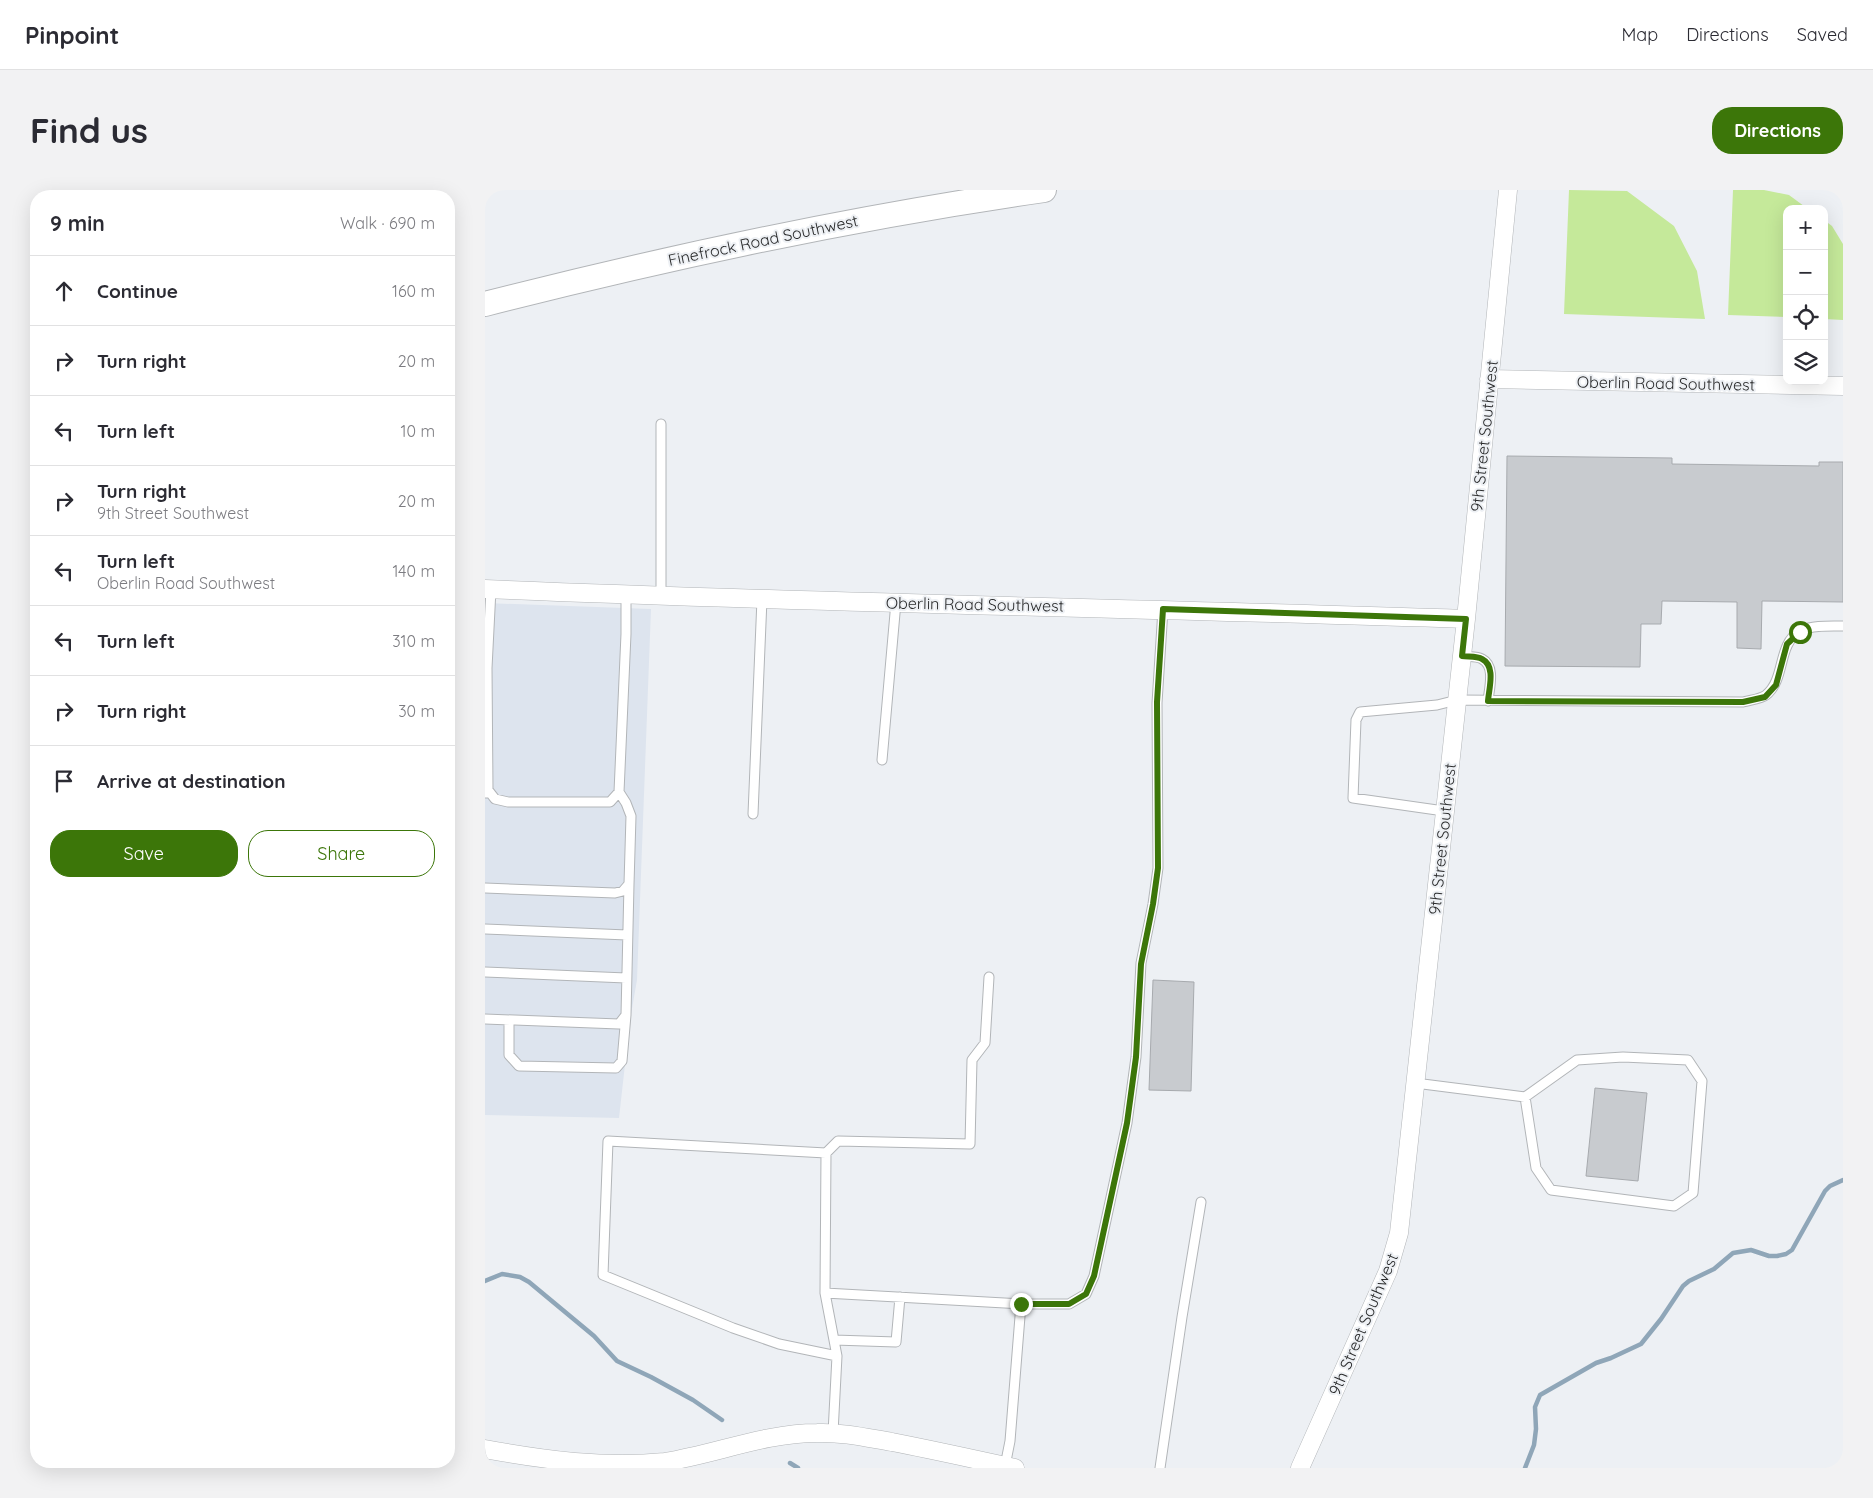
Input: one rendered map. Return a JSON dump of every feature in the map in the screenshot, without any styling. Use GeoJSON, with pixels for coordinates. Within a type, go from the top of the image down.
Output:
{"type":"FeatureCollection","features":[{"type":"Feature","properties":{"kind":"main road","name":"Finefrock Road Southwest"},"geometry":{"type":"LineString","coordinates":[[485,304],[677,257],[788,234],[907,212],[1044,190]]}},
{"type":"Feature","properties":{"kind":"street","name":"9th Street Southwest"},"geometry":{"type":"LineString","coordinates":[[1300,1468],[1372,1308],[1395,1252],[1399,1233],[1466,619],[1508,190]]}},
{"type":"Feature","properties":{"kind":"street","name":"Oberlin Road Southwest"},"geometry":{"type":"LineString","coordinates":[[1489,379],[1843,386]]}},
{"type":"Feature","properties":{"kind":"street","name":"Oberlin Road Southwest"},"geometry":{"type":"LineString","coordinates":[[488,589],[626,595],[1466,619]]}},
{"type":"Feature","properties":{"kind":"street"},"geometry":{"type":"LineString","coordinates":[[485,1449],[589,1466],[619,1467],[665,1462],[774,1436],[833,1433],[911,1446],[1010,1467]]}},
{"type":"Feature","properties":{"kind":"lane"},"geometry":{"type":"LineString","coordinates":[[661,424],[661,596]]}},
{"type":"Feature","properties":{"kind":"lane"},"geometry":{"type":"LineString","coordinates":[[488,589],[487,792],[495,799],[508,802],[610,802],[619,792]]}},
{"type":"Feature","properties":{"kind":"lane"},"geometry":{"type":"LineString","coordinates":[[509,1020],[509,1055],[519,1066],[616,1068],[622,1061],[627,978],[631,816],[619,792],[626,595]]}},
{"type":"Feature","properties":{"kind":"lane"},"geometry":{"type":"LineString","coordinates":[[753,814],[762,599]]}},
{"type":"Feature","properties":{"kind":"lane"},"geometry":{"type":"LineString","coordinates":[[882,760],[896,602]]}},
{"type":"Feature","properties":{"kind":"lane"},"geometry":{"type":"LineString","coordinates":[[825,1293],[1021,1304],[1069,1304],[1086,1294],[1094,1276],[1127,1123],[1136,1057],[1141,964],[1158,868],[1157,702],[1163,609]]}},
{"type":"Feature","properties":{"kind":"lane"},"geometry":{"type":"LineString","coordinates":[[1444,810],[1353,798],[1356,720],[1359,712],[1437,705],[1457,700],[1743,702],[1765,697],[1776,685],[1787,644],[1800,632],[1817,627],[1843,626]]}},
{"type":"Feature","properties":{"kind":"lane"},"geometry":{"type":"LineString","coordinates":[[1462,656],[1481,658],[1489,664],[1491,671],[1488,701]]}},
{"type":"Feature","properties":{"kind":"lane"},"geometry":{"type":"LineString","coordinates":[[485,888],[615,893],[623,891],[629,884]]}},
{"type":"Feature","properties":{"kind":"lane"},"geometry":{"type":"LineString","coordinates":[[485,930],[627,935]]}},
{"type":"Feature","properties":{"kind":"lane"},"geometry":{"type":"LineString","coordinates":[[485,972],[627,978]]}},
{"type":"Feature","properties":{"kind":"lane"},"geometry":{"type":"LineString","coordinates":[[833,1433],[837,1356],[825,1293],[826,1153],[838,1141],[970,1144],[972,1060],[985,1043],[989,977]]}},
{"type":"Feature","properties":{"kind":"lane"},"geometry":{"type":"LineString","coordinates":[[485,1019],[619,1024],[625,1015]]}},
{"type":"Feature","properties":{"kind":"lane"},"geometry":{"type":"LineString","coordinates":[[1415,1083],[1525,1097],[1577,1060],[1623,1057],[1688,1060],[1702,1081],[1693,1193],[1674,1206],[1551,1190],[1536,1168],[1525,1097]]}},
{"type":"Feature","properties":{"kind":"lane"},"geometry":{"type":"LineString","coordinates":[[826,1153],[607,1141],[603,1275],[733,1328],[779,1344],[837,1356]]}},
{"type":"Feature","properties":{"kind":"lane"},"geometry":{"type":"LineString","coordinates":[[1160,1468],[1201,1202]]}},
{"type":"Feature","properties":{"kind":"lane"},"geometry":{"type":"LineString","coordinates":[[834,1340],[896,1342],[900,1297]]}},
{"type":"Feature","properties":{"kind":"lane"},"geometry":{"type":"LineString","coordinates":[[1010,1467],[1010,1441],[1021,1304]]}},
{"type":"Feature","properties":{"kind":"shaded area"},"geometry":{"type":"Polygon","coordinates":[[[485,603],[651,609],[637,980],[630,1020],[619,1118],[485,1115],[485,603]]]}},
{"type":"Feature","properties":{"kind":"green space"},"geometry":{"type":"Polygon","coordinates":[[[1569,190],[1627,191],[1674,226],[1697,271],[1705,319],[1564,314],[1569,190]]]}},
{"type":"Feature","properties":{"kind":"green space"},"geometry":{"type":"Polygon","coordinates":[[[1733,190],[1764,190],[1789,195],[1803,205],[1783,205],[1783,317],[1728,315],[1733,190]]]}},
{"type":"Feature","properties":{"kind":"green space"},"geometry":{"type":"Polygon","coordinates":[[[1828,223],[1832,226],[1843,244],[1843,320],[1828,319],[1828,223]]]}},
{"type":"Feature","properties":{"kind":"building"},"geometry":{"type":"Polygon","coordinates":[[[1507,456],[1672,458],[1672,464],[1819,466],[1819,462],[1843,462],[1843,602],[1762,601],[1761,649],[1737,648],[1737,602],[1662,601],[1661,624],[1641,624],[1640,667],[1505,666],[1507,456]]]}},
{"type":"Feature","properties":{"kind":"building"},"geometry":{"type":"Polygon","coordinates":[[[1153,980],[1194,982],[1191,1091],[1149,1090],[1153,980]]]}},
{"type":"Feature","properties":{"kind":"building"},"geometry":{"type":"Polygon","coordinates":[[[1595,1088],[1647,1093],[1638,1181],[1586,1176],[1595,1088]]]}},
{"type":"Feature","properties":{"kind":"waterway"},"geometry":{"type":"LineString","coordinates":[[1525,1468],[1534,1445],[1536,1429],[1535,1407],[1540,1395],[1596,1363],[1641,1344],[1661,1319],[1683,1286],[1714,1269],[1733,1253],[1751,1250],[1769,1256],[1777,1256],[1792,1250],[1825,1191],[1830,1186],[1843,1180]]}},
{"type":"Feature","properties":{"kind":"waterway"},"geometry":{"type":"LineString","coordinates":[[485,1281],[502,1274],[520,1277],[529,1282],[594,1336],[617,1361],[693,1400],[722,1420]]}},
{"type":"Feature","properties":{"kind":"waterway"},"geometry":{"type":"LineString","coordinates":[[790,1463],[798,1468]]}},
{"type":"Feature","properties":{"kind":"route"},"geometry":{"type":"LineString","coordinates":[[1021,1304],[1069,1304],[1086,1294],[1094,1276],[1127,1123],[1136,1057],[1141,964],[1158,868],[1157,702],[1163,609],[1466,619],[1462,656],[1481,658],[1489,664],[1491,671],[1488,701],[1743,702],[1765,697],[1776,685],[1787,644],[1800,632]]}}]}
